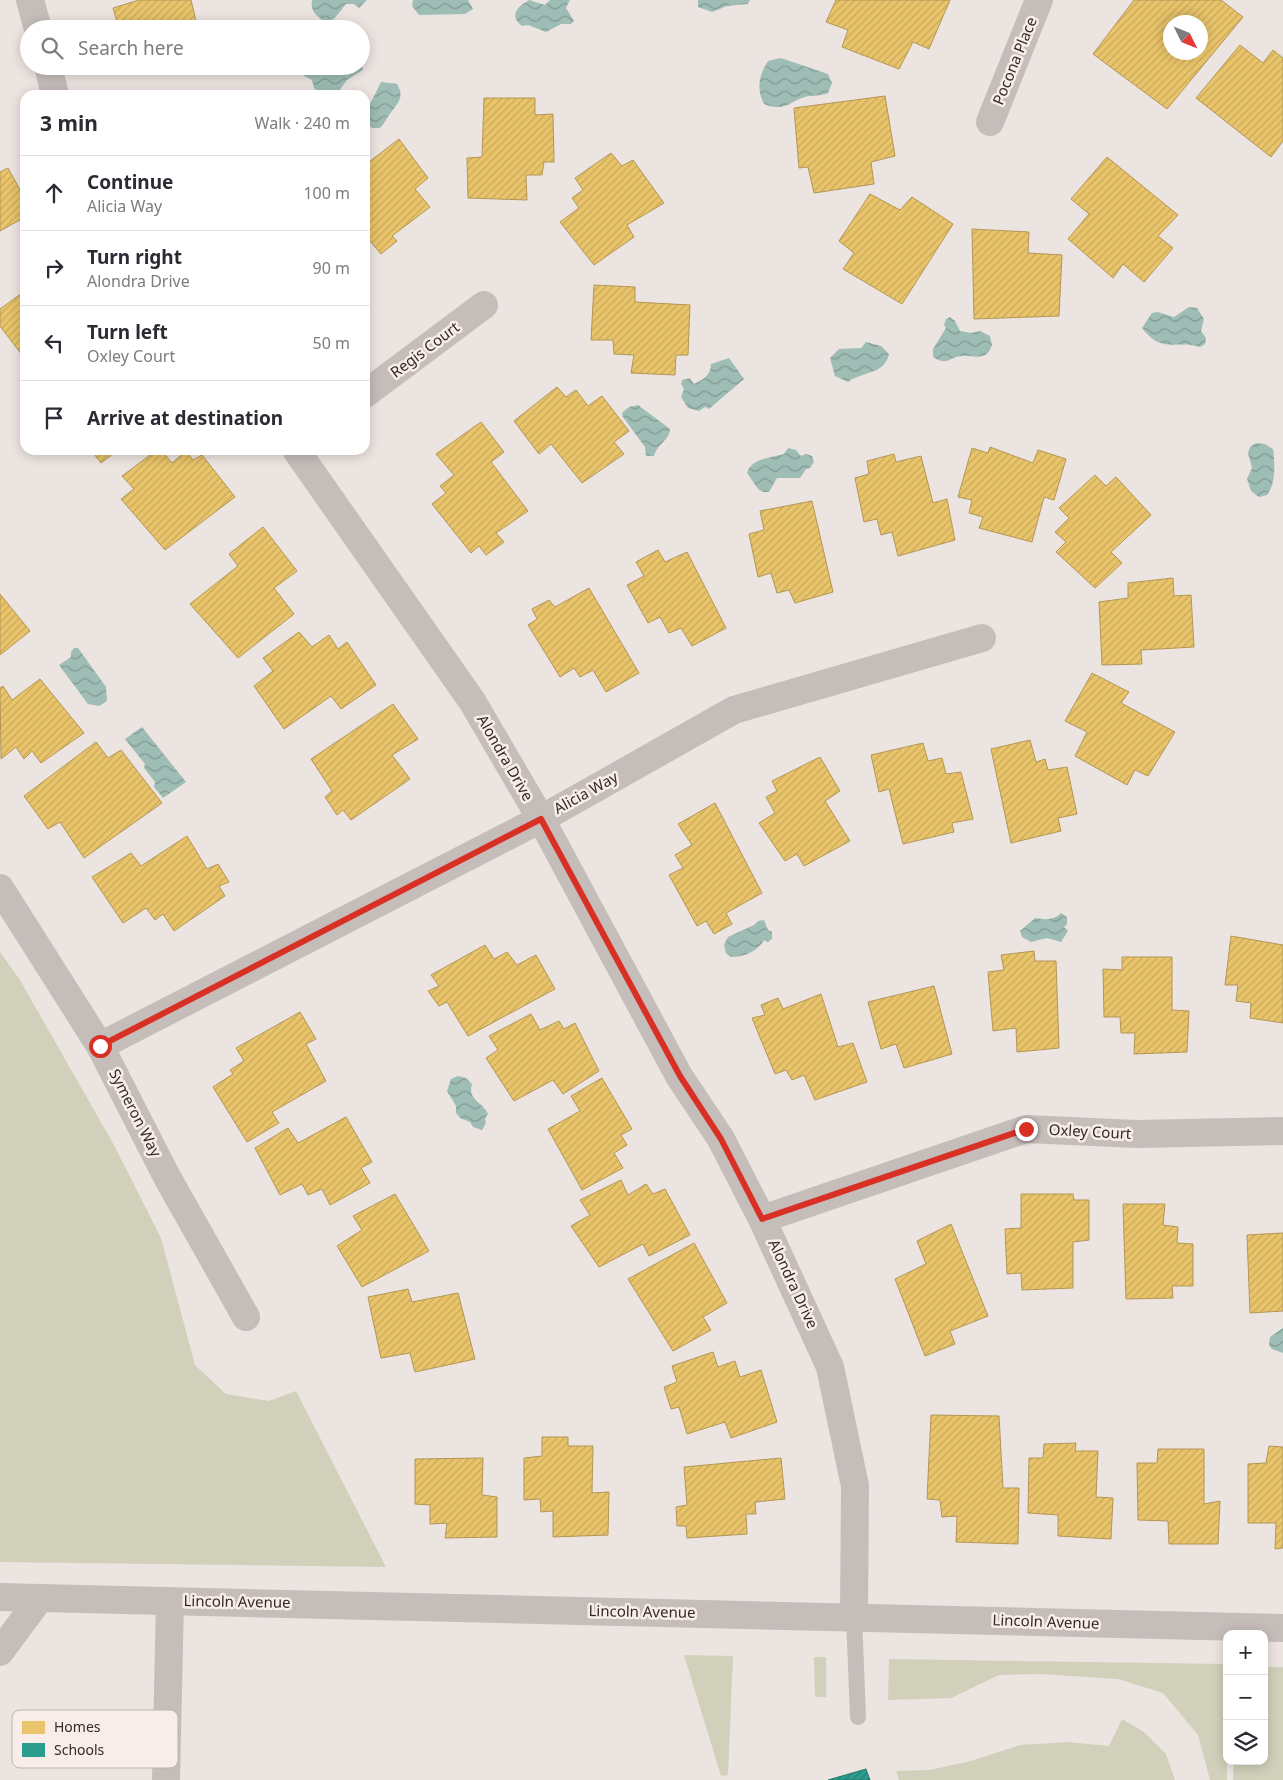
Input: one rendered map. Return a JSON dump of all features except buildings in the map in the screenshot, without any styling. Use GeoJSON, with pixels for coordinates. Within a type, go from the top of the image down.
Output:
{"type":"FeatureCollection","features":[{"type":"Feature","properties":{"kind":"street"},"geometry":{"type":"LineString","coordinates":[[30,0],[36,20]]}},
{"type":"Feature","properties":{"kind":"street","name":"Pocona Place"},"geometry":{"type":"LineString","coordinates":[[990,122],[1039,0]]}},
{"type":"Feature","properties":{"kind":"street"},"geometry":{"type":"LineString","coordinates":[[50,75],[54,90]]}},
{"type":"Feature","properties":{"kind":"street","name":"Regis Court"},"geometry":{"type":"LineString","coordinates":[[370,390],[484,305]]}},
{"type":"Feature","properties":{"kind":"street","name":"Alondra Drive"},"geometry":{"type":"LineString","coordinates":[[300,455],[472,701],[541,819],[680,1076],[721,1139],[762,1219],[830,1367],[855,1486],[854,1616]]}},
{"type":"Feature","properties":{"kind":"street","name":"Alicia Way"},"geometry":{"type":"LineString","coordinates":[[100,1046],[541,819],[734,710],[982,638]]}},
{"type":"Feature","properties":{"kind":"street","name":"Symeron Way"},"geometry":{"type":"LineString","coordinates":[[0,888],[100,1046],[167,1177],[246,1317]]}},
{"type":"Feature","properties":{"kind":"street","name":"Oxley Court"},"geometry":{"type":"LineString","coordinates":[[762,1219],[1026,1129],[1137,1134],[1282,1131]]}},
{"type":"Feature","properties":{"kind":"street","name":"Lincoln Avenue"},"geometry":{"type":"LineString","coordinates":[[0,1597],[854,1616],[1283,1628]]}},
{"type":"Feature","properties":{"kind":"street"},"geometry":{"type":"LineString","coordinates":[[0,1652],[40,1598]]}},
{"type":"Feature","properties":{"kind":"street"},"geometry":{"type":"LineString","coordinates":[[168,1710],[170,1601]]}},
{"type":"Feature","properties":{"kind":"lane"},"geometry":{"type":"LineString","coordinates":[[854,1616],[858,1717]]}},
{"type":"Feature","properties":{"kind":"green space"},"geometry":{"type":"Polygon","coordinates":[[[0,952],[20,980],[115,1147],[161,1238],[195,1365],[226,1394],[269,1401],[296,1391],[386,1567],[0,1562],[0,952]]]}},
{"type":"Feature","properties":{"kind":"green space"},"geometry":{"type":"Polygon","coordinates":[[[684,1655],[733,1656],[728,1775],[721,1776],[684,1655]]]}},
{"type":"Feature","properties":{"kind":"green space"},"geometry":{"type":"Polygon","coordinates":[[[814,1657],[826,1657],[826,1697],[815,1697],[814,1657]]]}},
{"type":"Feature","properties":{"kind":"green space"},"geometry":{"type":"Polygon","coordinates":[[[889,1659],[1223,1664],[1223,1765],[1227,1765],[1227,1780],[1210,1780],[1198,1735],[1163,1693],[1118,1679],[1040,1674],[999,1675],[951,1698],[888,1700],[889,1659]]]}},
{"type":"Feature","properties":{"kind":"green space"},"geometry":{"type":"Polygon","coordinates":[[[1268,1667],[1283,1667],[1283,1780],[1233,1780],[1234,1765],[1268,1765],[1268,1667]]]}},
{"type":"Feature","properties":{"kind":"green space"},"geometry":{"type":"Polygon","coordinates":[[[1122,1719],[1144,1732],[1166,1754],[1175,1780],[899,1780],[896,1771],[930,1770],[971,1761],[1020,1745],[1067,1742],[1109,1746],[1122,1719]]]}},
{"type":"Feature","properties":{"kind":"water"},"geometry":{"type":"Polygon","coordinates":[[[312,0],[367,0],[359,8],[354,4],[346,4],[334,19],[329,20],[322,20],[318,17],[312,7],[312,0]]]}},
{"type":"Feature","properties":{"kind":"water"},"geometry":{"type":"Polygon","coordinates":[[[413,0],[468,0],[473,9],[465,14],[419,15],[412,6],[413,0]]]}},
{"type":"Feature","properties":{"kind":"water"},"geometry":{"type":"Polygon","coordinates":[[[529,0],[545,5],[550,0],[570,0],[566,8],[574,21],[571,24],[561,24],[546,32],[528,25],[522,26],[515,15],[518,8],[529,0]]]}},
{"type":"Feature","properties":{"kind":"water"},"geometry":{"type":"Polygon","coordinates":[[[698,0],[750,0],[748,4],[727,6],[712,12],[698,7],[698,0]]]}},
{"type":"Feature","properties":{"kind":"water"},"geometry":{"type":"Polygon","coordinates":[[[781,58],[828,74],[832,83],[828,93],[809,96],[778,107],[764,104],[759,87],[762,72],[768,61],[781,58]]]}},
{"type":"Feature","properties":{"kind":"water"},"geometry":{"type":"Polygon","coordinates":[[[355,75],[347,80],[340,90],[316,90],[312,80],[304,76],[355,75]]]}},
{"type":"Feature","properties":{"kind":"water"},"geometry":{"type":"Polygon","coordinates":[[[381,82],[397,84],[400,93],[398,103],[380,128],[370,126],[370,104],[381,82]]]}},
{"type":"Feature","properties":{"kind":"water"},"geometry":{"type":"Polygon","coordinates":[[[1189,307],[1197,308],[1204,319],[1201,331],[1206,338],[1205,344],[1200,347],[1184,344],[1163,344],[1150,336],[1142,328],[1152,313],[1158,312],[1174,317],[1189,307]]]}},
{"type":"Feature","properties":{"kind":"water"},"geometry":{"type":"Polygon","coordinates":[[[950,317],[955,321],[960,331],[971,333],[980,331],[990,336],[992,345],[990,350],[980,357],[958,356],[942,361],[933,357],[933,349],[946,328],[944,325],[946,319],[950,317]]]}},
{"type":"Feature","properties":{"kind":"water"},"geometry":{"type":"Polygon","coordinates":[[[866,342],[881,346],[889,354],[883,366],[848,382],[835,376],[830,358],[839,349],[861,348],[866,342]]]}},
{"type":"Feature","properties":{"kind":"water"},"geometry":{"type":"Polygon","coordinates":[[[729,358],[744,379],[709,409],[705,407],[699,411],[688,408],[681,397],[684,389],[681,384],[682,380],[690,378],[694,384],[706,376],[710,371],[711,364],[729,358]]]}},
{"type":"Feature","properties":{"kind":"water"},"geometry":{"type":"Polygon","coordinates":[[[638,405],[670,429],[668,437],[658,448],[654,456],[646,456],[645,447],[623,417],[622,413],[629,407],[638,405]]]}},
{"type":"Feature","properties":{"kind":"water"},"geometry":{"type":"Polygon","coordinates":[[[1256,443],[1265,444],[1273,449],[1274,461],[1274,473],[1270,490],[1267,495],[1259,497],[1251,491],[1247,479],[1252,468],[1248,453],[1250,447],[1256,443]]]}},
{"type":"Feature","properties":{"kind":"water"},"geometry":{"type":"Polygon","coordinates":[[[788,448],[796,450],[801,456],[806,454],[812,456],[814,462],[810,468],[806,469],[800,478],[777,478],[769,492],[763,492],[758,489],[747,473],[749,468],[762,459],[784,454],[788,448]]]}},
{"type":"Feature","properties":{"kind":"water"},"geometry":{"type":"Polygon","coordinates":[[[74,648],[78,648],[106,687],[107,701],[99,706],[88,704],[59,665],[71,657],[71,652],[74,648]]]}},
{"type":"Feature","properties":{"kind":"water"},"geometry":{"type":"Polygon","coordinates":[[[142,727],[186,782],[163,798],[154,787],[155,782],[144,768],[145,764],[125,739],[142,727]]]}},
{"type":"Feature","properties":{"kind":"water"},"geometry":{"type":"Polygon","coordinates":[[[1061,913],[1067,917],[1067,924],[1064,927],[1068,931],[1061,942],[1047,938],[1031,942],[1022,937],[1020,931],[1035,918],[1050,919],[1061,913]]]}},
{"type":"Feature","properties":{"kind":"water"},"geometry":{"type":"Polygon","coordinates":[[[764,920],[768,930],[772,932],[772,939],[768,942],[764,940],[758,948],[745,955],[731,957],[726,953],[724,945],[728,937],[754,925],[758,921],[764,920]]]}},
{"type":"Feature","properties":{"kind":"water"},"geometry":{"type":"Polygon","coordinates":[[[458,1076],[466,1078],[472,1084],[472,1094],[488,1114],[482,1130],[473,1127],[470,1122],[460,1118],[456,1113],[456,1106],[447,1091],[451,1079],[458,1076]]]}},
{"type":"Feature","properties":{"kind":"water"},"geometry":{"type":"Polygon","coordinates":[[[1283,1328],[1283,1353],[1272,1349],[1269,1345],[1270,1337],[1283,1328]]]}},
{"type":"Feature","properties":{"kind":"route"},"geometry":{"type":"LineString","coordinates":[[100,1046],[541,819],[680,1076],[721,1139],[762,1219],[1026,1129]]}}]}
